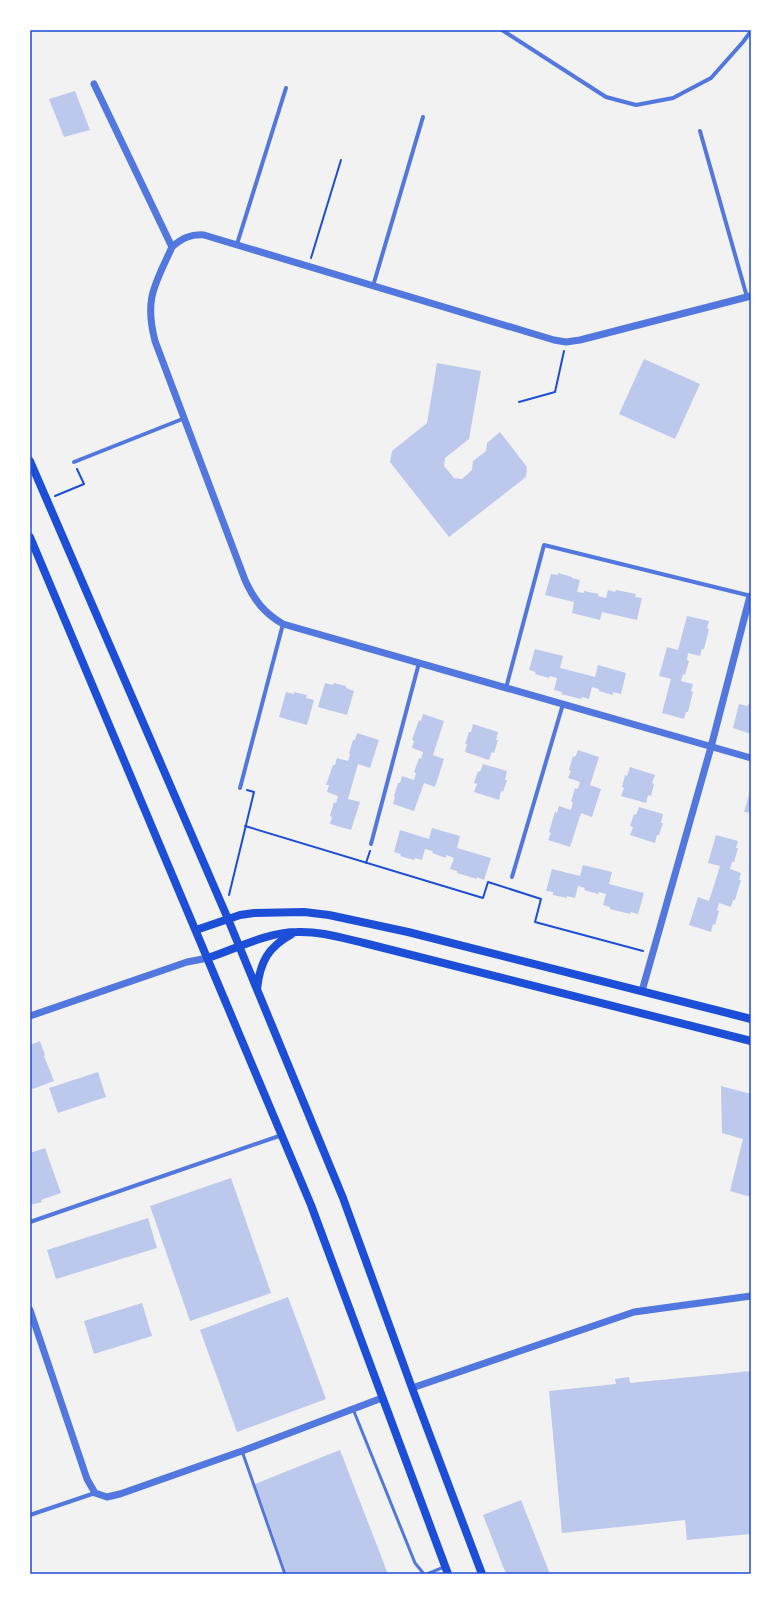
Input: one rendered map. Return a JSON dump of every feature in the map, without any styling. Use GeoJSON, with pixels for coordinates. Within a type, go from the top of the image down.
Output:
{"type":"FeatureCollection","features":[{"type":"Feature","properties":{"kind":"main road"},"geometry":{"type":"LineString","coordinates":[[30,461],[240,947],[343,1198],[482,1574]]}},
{"type":"Feature","properties":{"kind":"main road"},"geometry":{"type":"LineString","coordinates":[[30,537],[311,1205],[447,1570]]}},
{"type":"Feature","properties":{"kind":"main road"},"geometry":{"type":"LineString","coordinates":[[196,930],[226,915],[268,912],[304,912],[329,915],[408,932],[751,1019]]}},
{"type":"Feature","properties":{"kind":"main road"},"geometry":{"type":"LineString","coordinates":[[257,989],[263,963],[270,951],[281,940],[296,932]]}},
{"type":"Feature","properties":{"kind":"main road"},"geometry":{"type":"LineString","coordinates":[[208,958],[277,934],[311,932],[364,943],[751,1041]]}},
{"type":"Feature","properties":{"kind":"street"},"geometry":{"type":"LineString","coordinates":[[502,30],[606,97],[636,105],[673,98],[711,78],[751,31]]}},
{"type":"Feature","properties":{"kind":"street"},"geometry":{"type":"LineString","coordinates":[[94,84],[172,247]]}},
{"type":"Feature","properties":{"kind":"street"},"geometry":{"type":"LineString","coordinates":[[237,244],[286,88]]}},
{"type":"Feature","properties":{"kind":"street"},"geometry":{"type":"LineString","coordinates":[[373,286],[423,117]]}},
{"type":"Feature","properties":{"kind":"street"},"geometry":{"type":"LineString","coordinates":[[700,131],[749,297],[580,340],[566,342],[554,340],[308,267],[237,244],[204,235],[195,235],[187,237],[172,247],[153,288],[150,313],[155,341],[252,595],[260,607],[271,617],[283,624],[751,758]]}},
{"type":"Feature","properties":{"kind":"street"},"geometry":{"type":"LineString","coordinates":[[74,462],[184,418]]}},
{"type":"Feature","properties":{"kind":"street"},"geometry":{"type":"LineString","coordinates":[[506,688],[544,545],[750,596],[711,747],[642,991]]}},
{"type":"Feature","properties":{"kind":"street"},"geometry":{"type":"LineString","coordinates":[[240,788],[283,624]]}},
{"type":"Feature","properties":{"kind":"street"},"geometry":{"type":"LineString","coordinates":[[372,844],[419,663]]}},
{"type":"Feature","properties":{"kind":"street"},"geometry":{"type":"LineString","coordinates":[[512,877],[563,704]]}},
{"type":"Feature","properties":{"kind":"street"},"geometry":{"type":"LineString","coordinates":[[30,1016],[187,962],[208,958]]}},
{"type":"Feature","properties":{"kind":"street"},"geometry":{"type":"LineString","coordinates":[[30,1222],[282,1136]]}},
{"type":"Feature","properties":{"kind":"street"},"geometry":{"type":"LineString","coordinates":[[412,1388],[634,1312],[751,1296]]}},
{"type":"Feature","properties":{"kind":"street"},"geometry":{"type":"LineString","coordinates":[[30,1310],[87,1478],[95,1493]]}},
{"type":"Feature","properties":{"kind":"street"},"geometry":{"type":"LineString","coordinates":[[30,1515],[95,1493],[107,1497],[120,1494],[242,1451],[382,1398]]}},
{"type":"Feature","properties":{"kind":"lane"},"geometry":{"type":"LineString","coordinates":[[353,1409],[415,1563],[424,1574]]}},
{"type":"Feature","properties":{"kind":"lane"},"geometry":{"type":"LineString","coordinates":[[242,1451],[285,1574]]}},
{"type":"Feature","properties":{"kind":"lane"},"geometry":{"type":"LineString","coordinates":[[427,1574],[447,1570]]}},
{"type":"Feature","properties":{"kind":"path"},"geometry":{"type":"LineString","coordinates":[[308,267],[341,160]]}},
{"type":"Feature","properties":{"kind":"path"},"geometry":{"type":"LineString","coordinates":[[519,402],[555,392],[566,342]]}},
{"type":"Feature","properties":{"kind":"path"},"geometry":{"type":"LineString","coordinates":[[47,500],[84,484],[74,462]]}},
{"type":"Feature","properties":{"kind":"path"},"geometry":{"type":"LineString","coordinates":[[226,915],[245,826],[254,792],[240,788]]}},
{"type":"Feature","properties":{"kind":"path"},"geometry":{"type":"LineString","coordinates":[[245,826],[483,898],[488,882],[541,899],[535,922],[653,953]]}},
{"type":"Feature","properties":{"kind":"path"},"geometry":{"type":"LineString","coordinates":[[366,863],[372,844]]}},
{"type":"Feature","properties":{"kind":"building"},"geometry":{"type":"Polygon","coordinates":[[[75,91],[90,130],[64,137],[49,99],[75,91]]]}},
{"type":"Feature","properties":{"kind":"building"},"geometry":{"type":"Polygon","coordinates":[[[644,359],[700,384],[675,439],[619,414],[644,359]]]}},
{"type":"Feature","properties":{"kind":"building"},"geometry":{"type":"Polygon","coordinates":[[[437,363],[481,371],[469,439],[445,458],[444,466],[454,478],[462,479],[472,470],[473,461],[486,451],[487,443],[500,432],[527,467],[526,477],[449,537],[390,462],[392,451],[427,423],[437,363]]]}},
{"type":"Feature","properties":{"kind":"building"},"geometry":{"type":"Polygon","coordinates":[[[558,573],[580,580],[577,592],[584,593],[584,591],[599,594],[598,596],[606,598],[608,590],[636,594],[635,597],[642,598],[637,620],[602,612],[600,620],[572,613],[574,602],[545,595],[551,574],[558,575],[558,573]]]}},
{"type":"Feature","properties":{"kind":"building"},"geometry":{"type":"Polygon","coordinates":[[[687,616],[709,621],[707,628],[709,629],[704,649],[702,649],[700,656],[688,653],[687,660],[689,661],[685,675],[683,674],[681,681],[693,684],[691,691],[693,692],[688,712],[686,712],[684,719],[662,713],[671,679],[659,676],[667,647],[678,650],[687,616]]]}},
{"type":"Feature","properties":{"kind":"building"},"geometry":{"type":"Polygon","coordinates":[[[535,649],[563,656],[560,668],[595,677],[598,665],[626,673],[621,694],[613,692],[613,695],[599,691],[599,689],[592,687],[589,699],[582,697],[581,699],[561,694],[562,692],[554,690],[557,678],[550,676],[549,678],[535,674],[536,672],[529,670],[535,649]]]}},
{"type":"Feature","properties":{"kind":"building"},"geometry":{"type":"Polygon","coordinates":[[[325,683],[333,685],[334,683],[346,686],[346,688],[354,691],[347,715],[318,707],[325,683]]]}},
{"type":"Feature","properties":{"kind":"building"},"geometry":{"type":"Polygon","coordinates":[[[286,692],[307,695],[306,698],[314,700],[307,725],[279,717],[286,692]]]}},
{"type":"Feature","properties":{"kind":"building"},"geometry":{"type":"Polygon","coordinates":[[[739,704],[748,706],[748,704],[751,705],[751,734],[733,728],[739,704]]]}},
{"type":"Feature","properties":{"kind":"building"},"geometry":{"type":"Polygon","coordinates":[[[423,714],[444,721],[433,755],[444,759],[435,787],[424,783],[414,811],[393,804],[398,783],[400,783],[402,776],[414,780],[416,773],[414,772],[419,758],[421,759],[423,752],[412,748],[414,741],[412,740],[419,720],[421,721],[423,714]]]}},
{"type":"Feature","properties":{"kind":"building"},"geometry":{"type":"Polygon","coordinates":[[[473,724],[498,732],[496,740],[498,740],[494,753],[492,752],[489,760],[465,752],[467,744],[465,744],[473,724]]]}},
{"type":"Feature","properties":{"kind":"building"},"geometry":{"type":"Polygon","coordinates":[[[357,733],[379,740],[370,768],[358,764],[348,799],[360,802],[351,830],[330,824],[332,817],[330,816],[334,802],[336,803],[338,796],[327,792],[329,785],[326,785],[337,758],[348,761],[353,740],[355,740],[357,733]]]}},
{"type":"Feature","properties":{"kind":"building"},"geometry":{"type":"Polygon","coordinates":[[[578,750],[599,757],[590,785],[601,789],[592,817],[581,813],[570,847],[548,840],[551,833],[549,832],[555,812],[557,813],[559,806],[571,810],[573,802],[571,802],[575,788],[578,789],[580,782],[568,778],[571,771],[569,770],[573,756],[575,757],[578,750]]]}},
{"type":"Feature","properties":{"kind":"building"},"geometry":{"type":"Polygon","coordinates":[[[483,764],[507,771],[505,780],[507,780],[503,792],[501,791],[499,800],[474,792],[477,784],[474,783],[478,771],[480,772],[483,764]]]}},
{"type":"Feature","properties":{"kind":"building"},"geometry":{"type":"Polygon","coordinates":[[[630,767],[655,775],[652,783],[654,784],[651,796],[648,795],[646,803],[621,796],[624,788],[622,787],[625,775],[627,776],[630,767]]]}},
{"type":"Feature","properties":{"kind":"building"},"geometry":{"type":"Polygon","coordinates":[[[751,788],[751,813],[744,812],[751,788]]]}},
{"type":"Feature","properties":{"kind":"building"},"geometry":{"type":"Polygon","coordinates":[[[639,807],[663,814],[661,823],[663,823],[655,843],[630,835],[633,827],[630,826],[634,814],[636,815],[639,807]]]}},
{"type":"Feature","properties":{"kind":"building"},"geometry":{"type":"Polygon","coordinates":[[[432,828],[460,836],[457,848],[491,858],[484,880],[457,873],[457,871],[450,869],[454,858],[446,855],[446,858],[432,853],[433,851],[425,849],[422,860],[415,858],[414,860],[400,856],[401,854],[394,852],[400,830],[429,839],[432,828]]]}},
{"type":"Feature","properties":{"kind":"building"},"geometry":{"type":"Polygon","coordinates":[[[716,835],[738,841],[736,848],[738,848],[734,862],[732,862],[730,869],[741,873],[739,880],[741,880],[735,900],[733,900],[731,907],[719,903],[717,910],[719,911],[715,925],[713,924],[711,932],[689,925],[698,897],[709,901],[720,866],[708,863],[716,835]]]}},
{"type":"Feature","properties":{"kind":"building"},"geometry":{"type":"Polygon","coordinates":[[[583,865],[612,872],[609,884],[644,893],[638,914],[631,912],[630,914],[610,909],[610,907],[603,905],[606,894],[599,892],[598,894],[584,890],[585,888],[578,886],[575,898],[553,895],[553,892],[546,891],[552,869],[580,876],[583,865]]]}},
{"type":"Feature","properties":{"kind":"building"},"geometry":{"type":"Polygon","coordinates":[[[40,1041],[54,1081],[30,1090],[30,1045],[40,1041]]]}},
{"type":"Feature","properties":{"kind":"building"},"geometry":{"type":"Polygon","coordinates":[[[98,1072],[106,1097],[58,1113],[49,1088],[98,1072]]]}},
{"type":"Feature","properties":{"kind":"building"},"geometry":{"type":"Polygon","coordinates":[[[721,1086],[751,1094],[751,1197],[730,1191],[743,1139],[722,1133],[721,1086]]]}},
{"type":"Feature","properties":{"kind":"building"},"geometry":{"type":"Polygon","coordinates":[[[45,1148],[61,1193],[41,1200],[42,1202],[30,1205],[30,1153],[45,1148]]]}},
{"type":"Feature","properties":{"kind":"building"},"geometry":{"type":"Polygon","coordinates":[[[231,1178],[271,1293],[190,1321],[150,1206],[231,1178]]]}},
{"type":"Feature","properties":{"kind":"building"},"geometry":{"type":"Polygon","coordinates":[[[148,1218],[157,1248],[56,1279],[47,1250],[148,1218]]]}},
{"type":"Feature","properties":{"kind":"building"},"geometry":{"type":"Polygon","coordinates":[[[288,1297],[326,1399],[237,1432],[200,1330],[288,1297]]]}},
{"type":"Feature","properties":{"kind":"building"},"geometry":{"type":"Polygon","coordinates":[[[142,1303],[152,1336],[94,1354],[84,1321],[142,1303]]]}},
{"type":"Feature","properties":{"kind":"building"},"geometry":{"type":"Polygon","coordinates":[[[751,1371],[751,1534],[687,1540],[685,1520],[562,1533],[549,1391],[616,1384],[615,1379],[629,1377],[630,1383],[751,1371]]]}},
{"type":"Feature","properties":{"kind":"building"},"geometry":{"type":"Polygon","coordinates":[[[340,1450],[388,1574],[287,1574],[255,1484],[340,1450]]]}},
{"type":"Feature","properties":{"kind":"building"},"geometry":{"type":"Polygon","coordinates":[[[521,1500],[550,1574],[506,1574],[483,1515],[521,1500]]]}}]}
